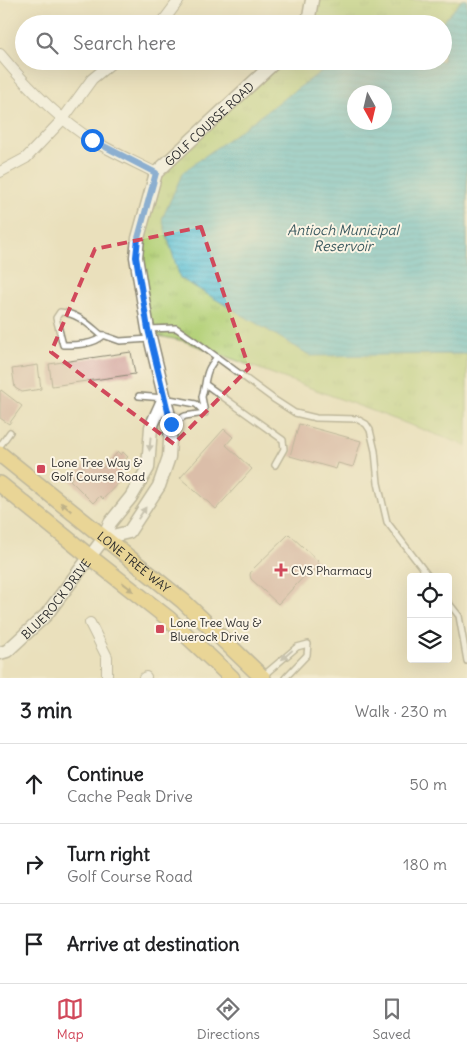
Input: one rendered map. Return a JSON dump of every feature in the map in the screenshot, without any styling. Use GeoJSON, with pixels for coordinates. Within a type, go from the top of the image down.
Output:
{"type":"FeatureCollection","features":[{"type":"Feature","properties":{"kind":"main road","name":"LONE TREE WAY"},"geometry":{"type":"LineString","coordinates":[[0,454],[183,601],[263,678]]}},
{"type":"Feature","properties":{"kind":"main road","name":"LONE TREE WAY"},"geometry":{"type":"LineString","coordinates":[[0,484],[169,619],[232,678]]}},
{"type":"Feature","properties":{"kind":"street"},"geometry":{"type":"LineString","coordinates":[[168,15],[179,0]]}},
{"type":"Feature","properties":{"kind":"street"},"geometry":{"type":"LineString","coordinates":[[309,15],[312,0]]}},
{"type":"Feature","properties":{"kind":"street"},"geometry":{"type":"LineString","coordinates":[[0,54],[16,74],[63,119],[92,140],[156,173]]}},
{"type":"Feature","properties":{"kind":"street"},"geometry":{"type":"LineString","coordinates":[[0,172],[26,158],[63,119],[92,79],[103,70]]}},
{"type":"Feature","properties":{"kind":"street","name":"GOLF COURSE ROAD"},"geometry":{"type":"LineString","coordinates":[[104,538],[129,532],[159,486],[169,458],[171,424],[149,334],[136,257],[138,238],[156,173],[266,70]]}},
{"type":"Feature","properties":{"kind":"street"},"geometry":{"type":"LineString","coordinates":[[104,538],[110,523],[131,497],[148,468],[151,427],[164,398]]}},
{"type":"Feature","properties":{"kind":"street","name":"BLUEROCK DRIVE"},"geometry":{"type":"LineString","coordinates":[[0,653],[7,651],[46,615],[104,538]]}},
{"type":"Feature","properties":{"kind":"street"},"geometry":{"type":"LineString","coordinates":[[90,623],[107,657],[107,678]]}},
{"type":"Feature","properties":{"kind":"lane"},"geometry":{"type":"LineString","coordinates":[[104,335],[100,339],[85,344],[63,345],[56,318],[60,312],[68,312],[80,318],[100,334],[104,335],[120,341],[176,328],[295,413],[316,418],[357,419],[366,424],[370,430],[378,483],[387,522],[426,573]]}},
{"type":"Feature","properties":{"kind":"lane"},"geometry":{"type":"LineString","coordinates":[[205,413],[202,397],[207,372],[209,366],[217,357]]}},
{"type":"Feature","properties":{"kind":"lane"},"geometry":{"type":"LineString","coordinates":[[205,384],[283,440],[284,449],[275,466]]}},
{"type":"Feature","properties":{"kind":"lane"},"geometry":{"type":"LineString","coordinates":[[139,396],[196,404],[205,413]]}},
{"type":"Feature","properties":{"kind":"lane"},"geometry":{"type":"LineString","coordinates":[[171,424],[185,416],[205,413]]}},
{"type":"Feature","properties":{"kind":"lane"},"geometry":{"type":"LineString","coordinates":[[0,446],[10,432]]}},
{"type":"Feature","properties":{"kind":"lane"},"geometry":{"type":"LineString","coordinates":[[452,607],[459,616],[467,661]]}},
{"type":"Feature","properties":{"kind":"lane"},"geometry":{"type":"LineString","coordinates":[[263,678],[297,647],[308,644],[307,655],[285,678]]}},
{"type":"Feature","properties":{"kind":"highlighted area"},"geometry":{"type":"Polygon","coordinates":[[[201,227],[249,368],[174,444],[51,352],[95,249],[201,227]]]}},
{"type":"Feature","properties":{"kind":"green space","name":"Antioch Municipal Reservoir"},"geometry":{"type":"Polygon","coordinates":[[[312,0],[467,0],[467,446],[184,341],[149,334],[136,257],[156,173],[266,70],[452,70],[452,15],[306,15],[312,0]]]}},
{"type":"Feature","properties":{"kind":"water","name":"Antioch Municipal Reservoir"},"geometry":{"type":"Polygon","coordinates":[[[462,0],[467,0],[467,354],[311,356],[180,278],[162,219],[183,172],[323,70],[452,70],[452,15],[449,15],[462,0]]]}},
{"type":"Feature","properties":{"kind":"building"},"geometry":{"type":"Polygon","coordinates":[[[131,352],[135,374],[52,386],[49,364],[131,352]]]}},
{"type":"Feature","properties":{"kind":"building"},"geometry":{"type":"Polygon","coordinates":[[[38,365],[41,389],[22,392],[15,388],[12,369],[38,365]]]}},
{"type":"Feature","properties":{"kind":"building"},"geometry":{"type":"Polygon","coordinates":[[[1,390],[22,406],[9,424],[0,418],[1,390]]]}},
{"type":"Feature","properties":{"kind":"building"},"geometry":{"type":"Polygon","coordinates":[[[299,424],[361,441],[353,467],[338,463],[336,469],[290,456],[299,424]]]}},
{"type":"Feature","properties":{"kind":"building"},"geometry":{"type":"Polygon","coordinates":[[[224,429],[233,437],[226,445],[252,469],[216,509],[180,478],[224,429]]]}},
{"type":"Feature","properties":{"kind":"building"},"geometry":{"type":"Polygon","coordinates":[[[118,452],[121,455],[123,452],[128,457],[121,463],[126,467],[118,476],[122,479],[103,499],[100,496],[93,503],[70,480],[87,463],[93,468],[98,463],[103,468],[118,452]]]}},
{"type":"Feature","properties":{"kind":"building","name":"CVS Pharmacy"},"geometry":{"type":"Polygon","coordinates":[[[289,534],[323,568],[318,574],[312,568],[278,604],[251,579],[250,575],[251,571],[289,534]]]}},
{"type":"Feature","properties":{"kind":"place","name":"Lone Tree Way & Golf Course Road"},"geometry":{"type":"Point","coordinates":[41,469]}},
{"type":"Feature","properties":{"kind":"place","name":"CVS Pharmacy"},"geometry":{"type":"Point","coordinates":[281,570]}},
{"type":"Feature","properties":{"kind":"place","name":"Lone Tree Way & Bluerock Drive"},"geometry":{"type":"Point","coordinates":[160,629]}},
{"type":"Feature","properties":{"kind":"route"},"geometry":{"type":"LineString","coordinates":[[92,140],[156,173],[138,238],[136,257],[148,329],[171,424]]}}]}
